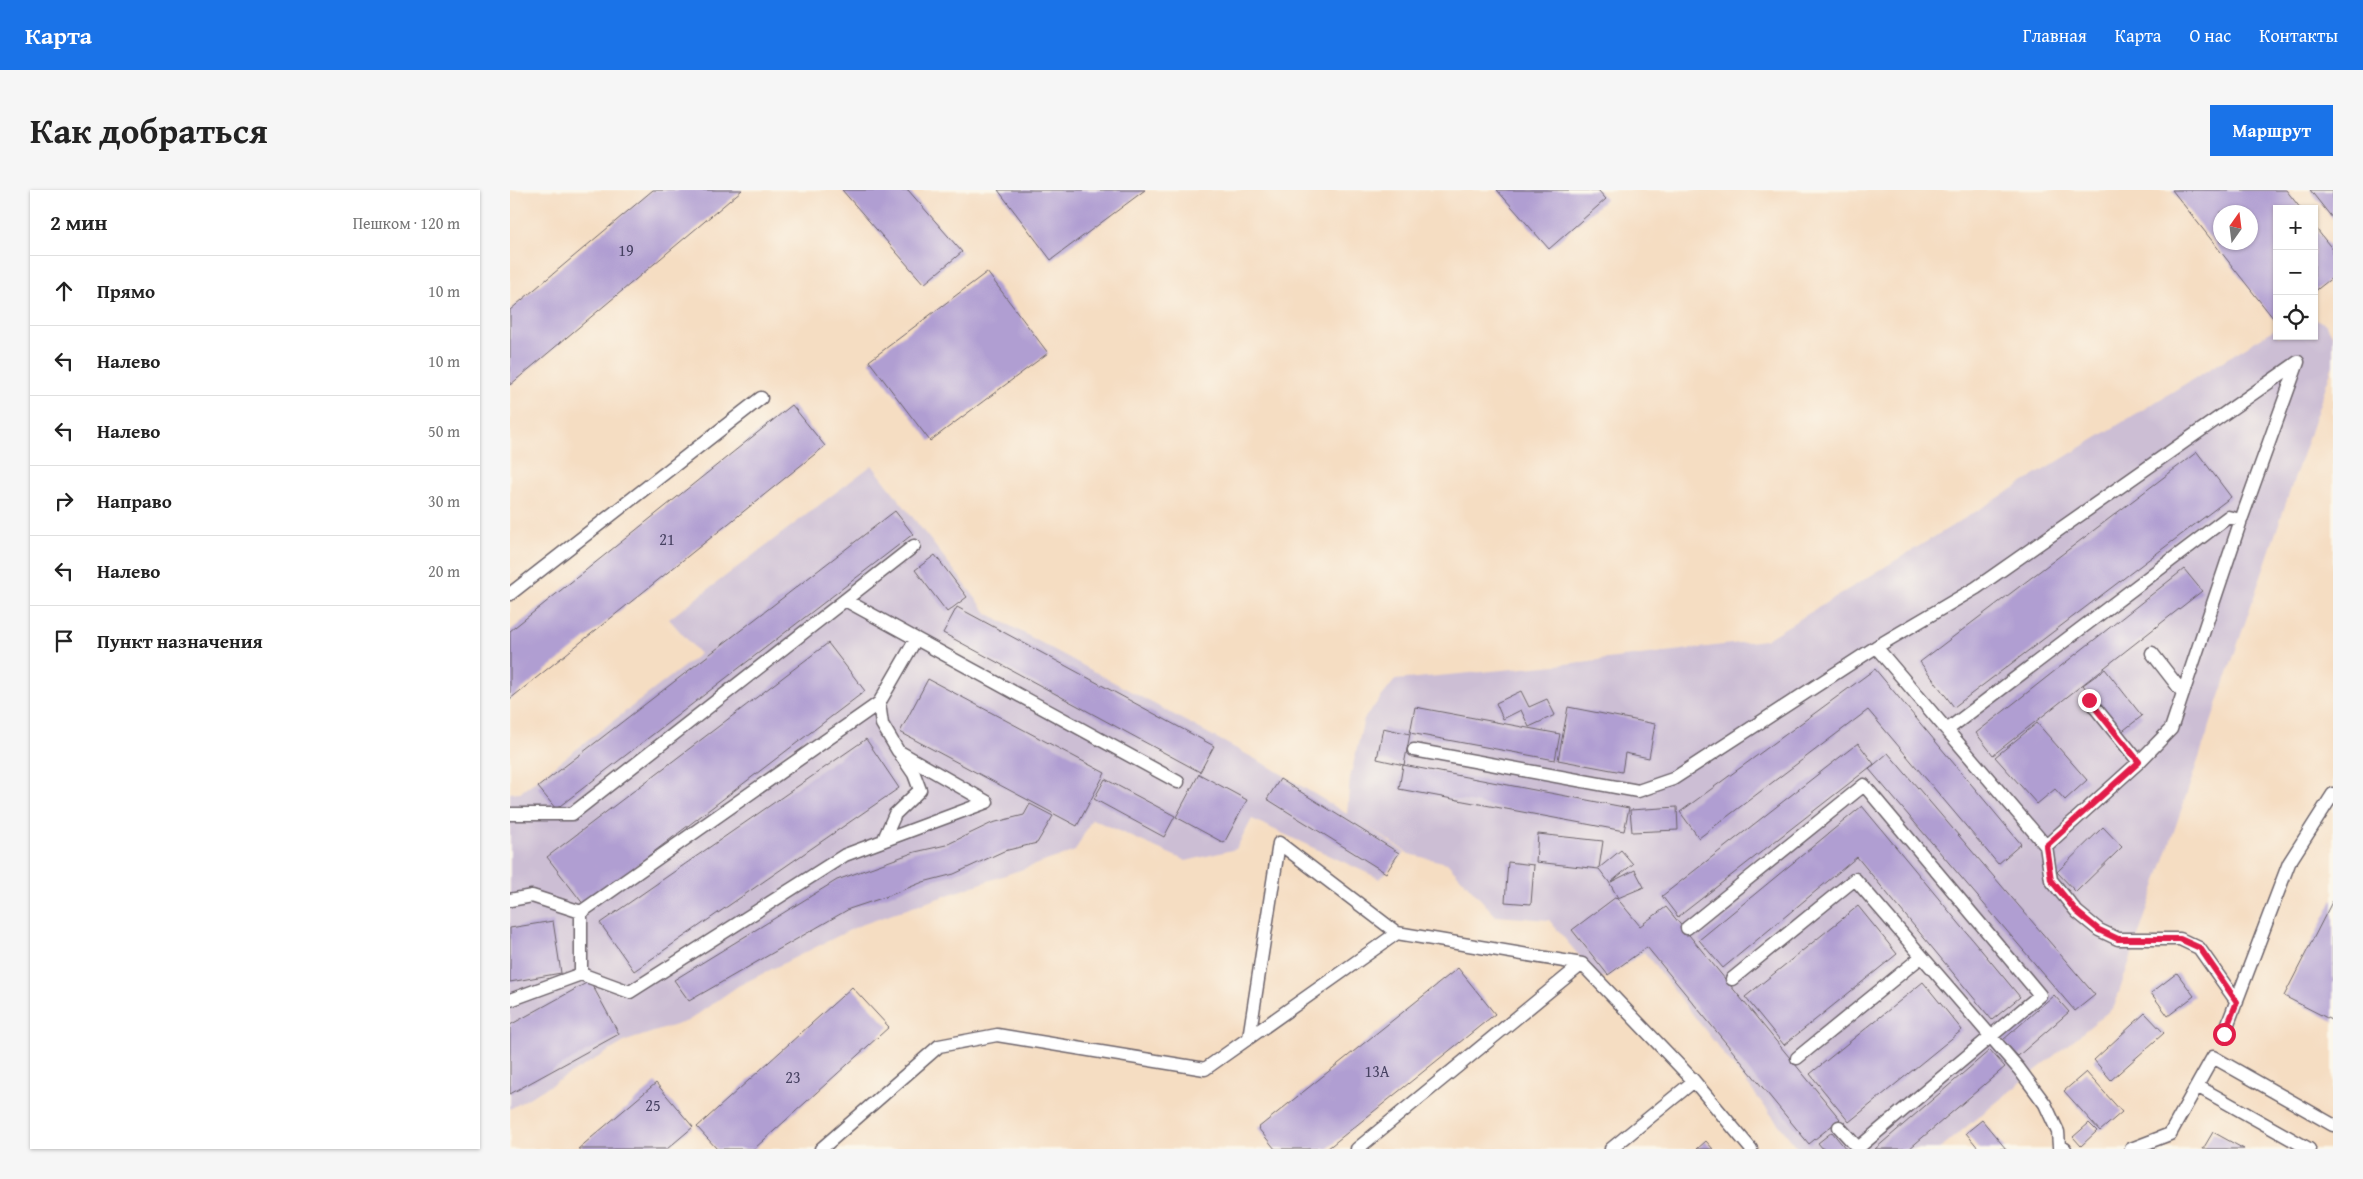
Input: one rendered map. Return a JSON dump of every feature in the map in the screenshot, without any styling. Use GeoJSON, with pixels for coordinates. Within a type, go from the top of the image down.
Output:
{"type":"FeatureCollection","features":[{"type":"Feature","properties":{"kind":"lane"},"geometry":{"type":"LineString","coordinates":[[1414,750],[1638,791],[1673,779],[1876,647],[1976,588],[2298,362],[2241,520],[2171,729],[2139,762],[2046,846]]}},
{"type":"Feature","properties":{"kind":"lane"},"geometry":{"type":"LineString","coordinates":[[510,594],[761,398]]}},
{"type":"Feature","properties":{"kind":"lane"},"geometry":{"type":"LineString","coordinates":[[1947,730],[2228,517],[2241,520]]}},
{"type":"Feature","properties":{"kind":"lane"},"geometry":{"type":"LineString","coordinates":[[510,814],[572,814],[914,546]]}},
{"type":"Feature","properties":{"kind":"lane"},"geometry":{"type":"LineString","coordinates":[[845,600],[1178,782]]}},
{"type":"Feature","properties":{"kind":"lane"},"geometry":{"type":"LineString","coordinates":[[581,912],[879,703],[916,639]]}},
{"type":"Feature","properties":{"kind":"lane"},"geometry":{"type":"LineString","coordinates":[[1876,647],[2046,846],[2051,880],[2077,912],[2099,930],[2118,939],[2180,939],[2200,948],[2237,1002]]}},
{"type":"Feature","properties":{"kind":"lane"},"geometry":{"type":"LineString","coordinates":[[2152,653],[2183,693]]}},
{"type":"Feature","properties":{"kind":"lane"},"geometry":{"type":"LineString","coordinates":[[2089,700],[2139,762]]}},
{"type":"Feature","properties":{"kind":"lane"},"geometry":{"type":"LineString","coordinates":[[879,703],[882,724],[914,774],[920,790],[895,814],[884,839]]}},
{"type":"Feature","properties":{"kind":"lane"},"geometry":{"type":"LineString","coordinates":[[510,1000],[581,974],[630,992],[845,855],[988,802],[898,751]]}},
{"type":"Feature","properties":{"kind":"lane"},"geometry":{"type":"LineString","coordinates":[[1687,928],[1864,785],[2040,995],[1858,1148],[1839,1127]]}},
{"type":"Feature","properties":{"kind":"lane"},"geometry":{"type":"LineString","coordinates":[[2224,1034],[2289,863],[2333,794]]}},
{"type":"Feature","properties":{"kind":"lane"},"geometry":{"type":"LineString","coordinates":[[1249,1038],[1279,843],[1397,934],[1582,964],[1694,1081],[1750,1149]]}},
{"type":"Feature","properties":{"kind":"lane"},"geometry":{"type":"LineString","coordinates":[[1732,979],[1855,879],[2019,1070],[2045,1104],[2058,1132],[2060,1148]]}},
{"type":"Feature","properties":{"kind":"lane"},"geometry":{"type":"LineString","coordinates":[[510,900],[532,896],[581,912]]}},
{"type":"Feature","properties":{"kind":"lane"},"geometry":{"type":"LineString","coordinates":[[581,912],[581,974]]}},
{"type":"Feature","properties":{"kind":"lane"},"geometry":{"type":"LineString","coordinates":[[821,1149],[939,1046],[997,1035],[1205,1069],[1397,934]]}},
{"type":"Feature","properties":{"kind":"lane"},"geometry":{"type":"LineString","coordinates":[[1797,1058],[1921,957]]}},
{"type":"Feature","properties":{"kind":"lane"},"geometry":{"type":"LineString","coordinates":[[1357,1149],[1582,964]]}},
{"type":"Feature","properties":{"kind":"lane"},"geometry":{"type":"LineString","coordinates":[[2131,1149],[2170,1134],[2213,1056],[2333,1125]]}},
{"type":"Feature","properties":{"kind":"lane"},"geometry":{"type":"LineString","coordinates":[[1611,1149],[1694,1081]]}},
{"type":"Feature","properties":{"kind":"lane"},"geometry":{"type":"LineString","coordinates":[[2197,1086],[2309,1149]]}},
{"type":"Feature","properties":{"kind":"shaded area"},"geometry":{"type":"Polygon","coordinates":[[[2318,320],[2327,325],[2333,336],[2333,365],[2114,1007],[1939,1149],[1798,1149],[1644,952],[1607,978],[1596,976],[1549,920],[1496,916],[1447,863],[1409,854],[1356,819],[1405,853],[1380,879],[1252,819],[1236,849],[1186,861],[1092,819],[1075,851],[858,926],[738,986],[688,1021],[626,1041],[510,1109],[510,793],[521,792],[700,654],[669,619],[872,465],[988,614],[1270,767],[1347,814],[1350,778],[1364,719],[1395,680],[1557,665],[1765,640],[2273,330],[2273,340],[2318,340],[2318,320]]]}},
{"type":"Feature","properties":{"kind":"building"},"geometry":{"type":"Polygon","coordinates":[[[653,190],[742,190],[510,385],[510,310],[653,190]]]}},
{"type":"Feature","properties":{"kind":"building"},"geometry":{"type":"Polygon","coordinates":[[[842,190],[908,190],[962,252],[924,284],[842,190]]]}},
{"type":"Feature","properties":{"kind":"building"},"geometry":{"type":"Polygon","coordinates":[[[998,190],[1145,190],[1051,260],[998,190]]]}},
{"type":"Feature","properties":{"kind":"building"},"geometry":{"type":"Polygon","coordinates":[[[1497,190],[1598,190],[1606,199],[1549,249],[1497,190]]]}},
{"type":"Feature","properties":{"kind":"building"},"geometry":{"type":"Polygon","coordinates":[[[2172,190],[2286,190],[2298,205],[2273,205],[2273,318],[2219,250],[2258,250],[2258,205],[2213,205],[2213,242],[2172,190]]]}},
{"type":"Feature","properties":{"kind":"building"},"geometry":{"type":"Polygon","coordinates":[[[2310,190],[2333,190],[2333,219],[2310,190]]]}},
{"type":"Feature","properties":{"kind":"building"},"geometry":{"type":"Polygon","coordinates":[[[2318,231],[2333,250],[2333,277],[2318,289],[2318,231]]]}},
{"type":"Feature","properties":{"kind":"building"},"geometry":{"type":"Polygon","coordinates":[[[987,272],[1048,353],[930,441],[869,361],[987,272]]]}},
{"type":"Feature","properties":{"kind":"building"},"geometry":{"type":"Polygon","coordinates":[[[792,405],[825,446],[510,699],[510,631],[792,405]]]}},
{"type":"Feature","properties":{"kind":"building"},"geometry":{"type":"Polygon","coordinates":[[[2197,452],[2231,497],[1954,707],[1920,662],[2197,452]]]}},
{"type":"Feature","properties":{"kind":"building"},"geometry":{"type":"Polygon","coordinates":[[[895,511],[913,534],[556,809],[538,787],[895,511]]]}},
{"type":"Feature","properties":{"kind":"building"},"geometry":{"type":"Polygon","coordinates":[[[935,555],[967,597],[947,612],[915,570],[935,555]]]}},
{"type":"Feature","properties":{"kind":"building"},"geometry":{"type":"Polygon","coordinates":[[[2184,569],[2202,591],[1993,755],[1976,733],[2184,569]]]}},
{"type":"Feature","properties":{"kind":"building"},"geometry":{"type":"Polygon","coordinates":[[[957,607],[1214,746],[1200,772],[943,633],[957,607]]]}},
{"type":"Feature","properties":{"kind":"building"},"geometry":{"type":"Polygon","coordinates":[[[828,643],[865,691],[584,905],[547,857],[828,643]]]}},
{"type":"Feature","properties":{"kind":"building"},"geometry":{"type":"Polygon","coordinates":[[[1875,669],[2021,844],[1998,864],[1868,710],[1699,838],[1680,812],[1875,669]]]}},
{"type":"Feature","properties":{"kind":"building"},"geometry":{"type":"Polygon","coordinates":[[[2105,669],[2142,716],[2120,733],[2083,685],[2105,669]]]}},
{"type":"Feature","properties":{"kind":"building"},"geometry":{"type":"Polygon","coordinates":[[[928,679],[1105,773],[1077,826],[900,732],[928,679]]]}},
{"type":"Feature","properties":{"kind":"building"},"geometry":{"type":"Polygon","coordinates":[[[1521,691],[1529,707],[1547,699],[1555,715],[1529,727],[1521,710],[1503,719],[1496,703],[1521,691]]]}},
{"type":"Feature","properties":{"kind":"building"},"geometry":{"type":"Polygon","coordinates":[[[1415,707],[1560,734],[1555,760],[1410,733],[1415,707]]]}},
{"type":"Feature","properties":{"kind":"building"},"geometry":{"type":"Polygon","coordinates":[[[1568,707],[1655,724],[1649,758],[1625,753],[1622,772],[1558,760],[1568,707]]]}},
{"type":"Feature","properties":{"kind":"building"},"geometry":{"type":"Polygon","coordinates":[[[2037,723],[2087,780],[2065,800],[2055,789],[2037,804],[1995,757],[2037,723]]]}},
{"type":"Feature","properties":{"kind":"building"},"geometry":{"type":"Polygon","coordinates":[[[1383,728],[1410,734],[1404,765],[1377,759],[1383,728]]]}},
{"type":"Feature","properties":{"kind":"building"},"geometry":{"type":"Polygon","coordinates":[[[866,739],[899,788],[634,971],[600,923],[866,739]]]}},
{"type":"Feature","properties":{"kind":"building"},"geometry":{"type":"Polygon","coordinates":[[[1858,743],[1874,764],[1678,917],[1662,896],[1858,743]]]}},
{"type":"Feature","properties":{"kind":"building"},"geometry":{"type":"Polygon","coordinates":[[[1888,753],[2095,995],[2075,1011],[1869,769],[1888,753]]]}},
{"type":"Feature","properties":{"kind":"building"},"geometry":{"type":"Polygon","coordinates":[[[1403,765],[1629,808],[1624,831],[1399,789],[1403,765]]]}},
{"type":"Feature","properties":{"kind":"building"},"geometry":{"type":"Polygon","coordinates":[[[1199,774],[1247,800],[1224,843],[1176,817],[1199,774]]]}},
{"type":"Feature","properties":{"kind":"building"},"geometry":{"type":"Polygon","coordinates":[[[1105,779],[1175,816],[1164,837],[1094,799],[1105,779]]]}},
{"type":"Feature","properties":{"kind":"building"},"geometry":{"type":"Polygon","coordinates":[[[1280,779],[1399,853],[1386,873],[1267,799],[1280,779]]]}},
{"type":"Feature","properties":{"kind":"building"},"geometry":{"type":"Polygon","coordinates":[[[1030,804],[1053,816],[1037,843],[1004,851],[954,874],[923,882],[849,909],[689,1001],[674,980],[837,880],[915,852],[946,845],[992,823],[1024,815],[1030,804]]]}},
{"type":"Feature","properties":{"kind":"building"},"geometry":{"type":"Polygon","coordinates":[[[1862,806],[2020,997],[1992,1020],[1857,857],[1723,968],[1699,940],[1862,806]]]}},
{"type":"Feature","properties":{"kind":"building"},"geometry":{"type":"Polygon","coordinates":[[[1677,807],[1678,830],[1632,832],[1630,810],[1677,807]]]}},
{"type":"Feature","properties":{"kind":"building"},"geometry":{"type":"Polygon","coordinates":[[[2103,827],[2122,847],[2076,892],[2057,872],[2103,827]]]}},
{"type":"Feature","properties":{"kind":"building"},"geometry":{"type":"Polygon","coordinates":[[[1538,834],[1603,841],[1599,868],[1621,850],[1633,864],[1611,882],[1635,870],[1644,887],[1618,898],[1599,869],[1536,862],[1538,834]]]}},
{"type":"Feature","properties":{"kind":"building"},"geometry":{"type":"Polygon","coordinates":[[[1508,862],[1534,865],[1531,904],[1505,902],[1508,862]]]}},
{"type":"Feature","properties":{"kind":"building"},"geometry":{"type":"Polygon","coordinates":[[[1616,897],[1640,926],[1666,907],[1840,1119],[1809,1144],[1647,947],[1608,975],[1572,930],[1616,897]]]}},
{"type":"Feature","properties":{"kind":"building"},"geometry":{"type":"Polygon","coordinates":[[[2333,900],[2333,1021],[2284,996],[2333,900]]]}},
{"type":"Feature","properties":{"kind":"building"},"geometry":{"type":"Polygon","coordinates":[[[1858,906],[1897,954],[1784,1045],[1745,997],[1858,906]]]}},
{"type":"Feature","properties":{"kind":"building"},"geometry":{"type":"Polygon","coordinates":[[[553,921],[561,973],[510,982],[510,928],[553,921]]]}},
{"type":"Feature","properties":{"kind":"building"},"geometry":{"type":"Polygon","coordinates":[[[1458,968],[1495,1014],[1327,1149],[1275,1149],[1258,1128],[1458,968]]]}},
{"type":"Feature","properties":{"kind":"building"},"geometry":{"type":"Polygon","coordinates":[[[2177,973],[2194,996],[2168,1016],[2151,993],[2177,973]]]}},
{"type":"Feature","properties":{"kind":"building"},"geometry":{"type":"Polygon","coordinates":[[[590,981],[619,1034],[510,1094],[510,1025],[590,981]]]}},
{"type":"Feature","properties":{"kind":"building"},"geometry":{"type":"Polygon","coordinates":[[[1923,982],[1962,1030],[1849,1122],[1810,1074],[1923,982]]]}},
{"type":"Feature","properties":{"kind":"building"},"geometry":{"type":"Polygon","coordinates":[[[852,987],[889,1027],[754,1149],[717,1149],[697,1127],[852,987]]]}},
{"type":"Feature","properties":{"kind":"building"},"geometry":{"type":"Polygon","coordinates":[[[2054,995],[2069,1012],[2018,1056],[2003,1040],[2054,995]]]}},
{"type":"Feature","properties":{"kind":"building"},"geometry":{"type":"Polygon","coordinates":[[[2145,1013],[2164,1033],[2111,1080],[2094,1060],[2145,1013]]]}},
{"type":"Feature","properties":{"kind":"building"},"geometry":{"type":"Polygon","coordinates":[[[1990,1050],[2005,1067],[1909,1149],[1875,1149],[1990,1050]]]}},
{"type":"Feature","properties":{"kind":"building"},"geometry":{"type":"Polygon","coordinates":[[[2086,1072],[2122,1112],[2100,1131],[2064,1091],[2086,1072]]]}},
{"type":"Feature","properties":{"kind":"building"},"geometry":{"type":"Polygon","coordinates":[[[656,1083],[693,1127],[667,1149],[578,1149],[656,1083]]]}},
{"type":"Feature","properties":{"kind":"building"},"geometry":{"type":"Polygon","coordinates":[[[1982,1120],[2006,1149],[1979,1149],[1966,1133],[1982,1120]]]}},
{"type":"Feature","properties":{"kind":"building"},"geometry":{"type":"Polygon","coordinates":[[[2089,1123],[2097,1131],[2081,1146],[2073,1137],[2089,1123]]]}},
{"type":"Feature","properties":{"kind":"building"},"geometry":{"type":"Polygon","coordinates":[[[1832,1132],[1846,1149],[1823,1149],[1818,1143],[1832,1132]]]}},
{"type":"Feature","properties":{"kind":"building"},"geometry":{"type":"Polygon","coordinates":[[[2213,1132],[2244,1149],[2203,1149],[2213,1132]]]}},
{"type":"Feature","properties":{"kind":"building"},"geometry":{"type":"Polygon","coordinates":[[[1706,1141],[1713,1149],[1697,1149],[1706,1141]]]}},
{"type":"Feature","properties":{"kind":"route"},"geometry":{"type":"LineString","coordinates":[[2089,700],[2139,762],[2046,846],[2051,880],[2077,912],[2099,930],[2118,939],[2180,939],[2200,948],[2237,1002],[2224,1034]]}}]}
